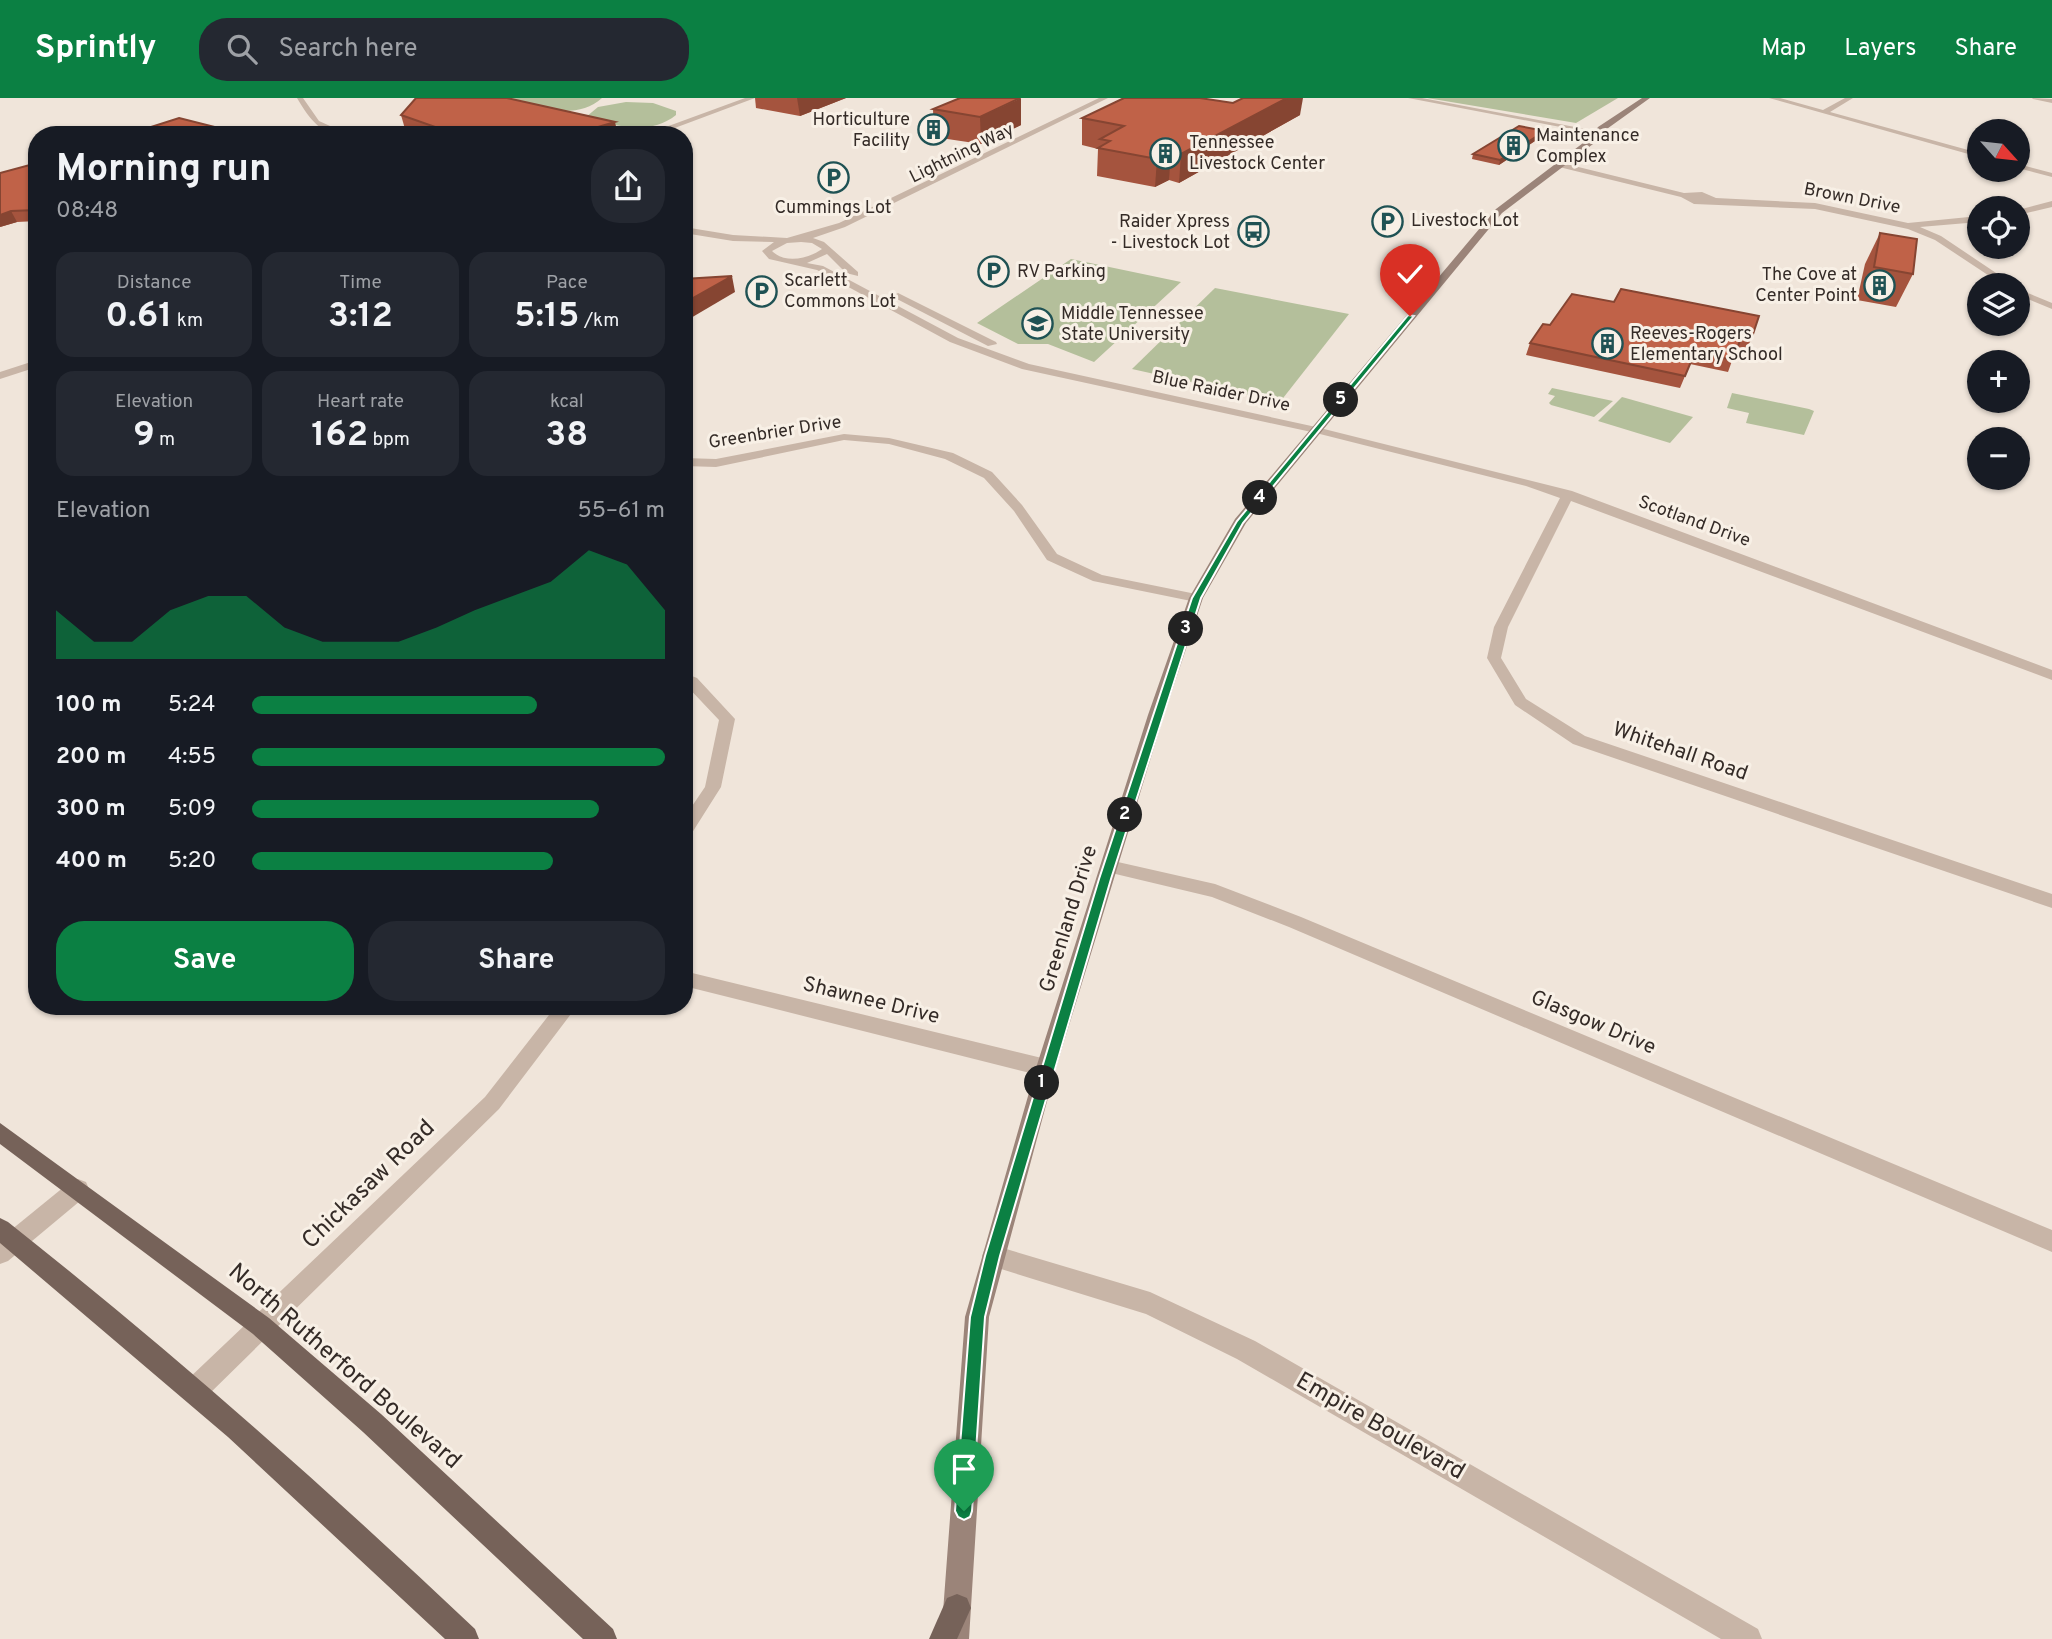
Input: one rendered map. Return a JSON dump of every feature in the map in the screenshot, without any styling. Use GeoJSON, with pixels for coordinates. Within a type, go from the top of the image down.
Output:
{"type":"FeatureCollection","features":[{"type":"Feature","properties":{"kind":"main road","name":"North Rutherford Boulevard"},"geometry":{"type":"LineString","coordinates":[[0,1132],[261,1326],[382,1432],[603,1639]]}},
{"type":"Feature","properties":{"kind":"main road"},"geometry":{"type":"LineString","coordinates":[[5,1241],[195,1390],[354,1532],[465,1639]]}},
{"type":"Feature","properties":{"kind":"main road"},"geometry":{"type":"LineString","coordinates":[[943,1639],[957,1608]]}},
{"type":"Feature","properties":{"kind":"street"},"geometry":{"type":"LineString","coordinates":[[300,98],[316,122],[325,126]]}},
{"type":"Feature","properties":{"kind":"street"},"geometry":{"type":"LineString","coordinates":[[673,126],[752,98]]}},
{"type":"Feature","properties":{"kind":"street"},"geometry":{"type":"LineString","coordinates":[[686,126],[764,98]]}},
{"type":"Feature","properties":{"kind":"street"},"geometry":{"type":"LineString","coordinates":[[1411,98],[1597,132]]}},
{"type":"Feature","properties":{"kind":"street","name":"Greenland Drive"},"geometry":{"type":"LineString","coordinates":[[954,1639],[977,1317],[1046,1068],[1196,598],[1240,522],[1499,211],[1594,139],[1597,132],[1647,98]]}},
{"type":"Feature","properties":{"kind":"street"},"geometry":{"type":"LineString","coordinates":[[1772,98],[1967,152]]}},
{"type":"Feature","properties":{"kind":"street"},"geometry":{"type":"LineString","coordinates":[[1824,112],[1850,98]]}},
{"type":"Feature","properties":{"kind":"street"},"geometry":{"type":"LineString","coordinates":[[2035,98],[2052,101]]}},
{"type":"Feature","properties":{"kind":"street","name":"Lightning Way"},"geometry":{"type":"LineString","coordinates":[[795,240],[826,231],[1105,99]]}},
{"type":"Feature","properties":{"kind":"street","name":"Lightning Way"},"geometry":{"type":"LineString","coordinates":[[826,250],[838,239],[915,195],[1105,99]]}},
{"type":"Feature","properties":{"kind":"street","name":"Brown Drive"},"geometry":{"type":"LineString","coordinates":[[1558,164],[1684,195],[1702,202],[1718,200],[1815,206],[1908,226],[1967,220]]}},
{"type":"Feature","properties":{"kind":"street"},"geometry":{"type":"LineString","coordinates":[[2030,170],[2052,176]]}},
{"type":"Feature","properties":{"kind":"street"},"geometry":{"type":"LineString","coordinates":[[2030,210],[2052,204]]}},
{"type":"Feature","properties":{"kind":"street"},"geometry":{"type":"LineString","coordinates":[[1908,226],[1938,238],[1990,273]]}},
{"type":"Feature","properties":{"kind":"street"},"geometry":{"type":"LineString","coordinates":[[693,234],[820,243],[845,269],[863,277]]}},
{"type":"Feature","properties":{"kind":"street"},"geometry":{"type":"LineString","coordinates":[[693,235],[744,245],[768,255],[769,248],[795,240]]}},
{"type":"Feature","properties":{"kind":"street"},"geometry":{"type":"LineString","coordinates":[[785,261],[814,259],[826,250]]}},
{"type":"Feature","properties":{"kind":"street","name":"Blue Raider Drive"},"geometry":{"type":"LineString","coordinates":[[768,255],[820,268],[954,340],[1026,367],[1316,430]]}},
{"type":"Feature","properties":{"kind":"street","name":"Blue Raider Drive"},"geometry":{"type":"LineString","coordinates":[[888,290],[981,340],[1011,351],[1274,414],[1316,430]]}},
{"type":"Feature","properties":{"kind":"street"},"geometry":{"type":"LineString","coordinates":[[2030,297],[2052,306]]}},
{"type":"Feature","properties":{"kind":"street"},"geometry":{"type":"LineString","coordinates":[[0,365],[28,355]]}},
{"type":"Feature","properties":{"kind":"street"},"geometry":{"type":"LineString","coordinates":[[0,376],[28,366]]}},
{"type":"Feature","properties":{"kind":"street","name":"Scotland Drive"},"geometry":{"type":"LineString","coordinates":[[1316,430],[1568,494],[2052,675]]}},
{"type":"Feature","properties":{"kind":"street","name":"Greenbrier Drive"},"geometry":{"type":"LineString","coordinates":[[693,462],[716,463],[764,455],[844,437],[889,442],[949,456],[988,475],[1018,508],[1052,557],[1098,578],[1196,598]]}},
{"type":"Feature","properties":{"kind":"street","name":"Whitehall Road"},"geometry":{"type":"LineString","coordinates":[[1568,494],[1501,627],[1494,658],[1520,702],[1579,740],[2052,901]]}},
{"type":"Feature","properties":{"kind":"street"},"geometry":{"type":"LineString","coordinates":[[693,682],[727,719],[713,787],[693,818]]}},
{"type":"Feature","properties":{"kind":"street","name":"Glasgow Drive"},"geometry":{"type":"LineString","coordinates":[[1109,866],[1215,891],[1284,918],[2052,1241]]}},
{"type":"Feature","properties":{"kind":"street","name":"Shawnee Drive"},"geometry":{"type":"LineString","coordinates":[[693,980],[1046,1068]]}},
{"type":"Feature","properties":{"kind":"street","name":"Chickasaw Road"},"geometry":{"type":"LineString","coordinates":[[195,1390],[492,1103],[559,1015]]}},
{"type":"Feature","properties":{"kind":"street"},"geometry":{"type":"LineString","coordinates":[[5,1241],[78,1189]]}},
{"type":"Feature","properties":{"kind":"street","name":"Empire Boulevard"},"geometry":{"type":"LineString","coordinates":[[993,1256],[1150,1304],[1246,1350],[1748,1639]]}},
{"type":"Feature","properties":{"kind":"green space"},"geometry":{"type":"Polygon","coordinates":[[[500,98],[602,98],[579,110],[566,111],[539,108],[500,98]]]}},
{"type":"Feature","properties":{"kind":"green space"},"geometry":{"type":"Polygon","coordinates":[[[1427,98],[1618,98],[1576,123],[1427,98]]]}},
{"type":"Feature","properties":{"kind":"green space"},"geometry":{"type":"Polygon","coordinates":[[[626,102],[653,103],[676,111],[676,115],[655,125],[620,126],[586,117],[598,107],[626,102]]]}},
{"type":"Feature","properties":{"kind":"green space"},"geometry":{"type":"Polygon","coordinates":[[[1071,259],[1181,282],[1094,362],[1048,344],[1018,344],[977,323],[1071,259]]]}},
{"type":"Feature","properties":{"kind":"green space"},"geometry":{"type":"Polygon","coordinates":[[[1215,288],[1349,314],[1280,402],[1132,369],[1215,288]]]}},
{"type":"Feature","properties":{"kind":"green space"},"geometry":{"type":"Polygon","coordinates":[[[1552,388],[1613,401],[1594,417],[1551,405],[1549,403],[1555,396],[1548,394],[1552,388]]]}},
{"type":"Feature","properties":{"kind":"green space"},"geometry":{"type":"Polygon","coordinates":[[[1732,393],[1814,411],[1804,435],[1746,423],[1749,413],[1727,408],[1732,393]]]}},
{"type":"Feature","properties":{"kind":"green space"},"geometry":{"type":"Polygon","coordinates":[[[1622,397],[1693,417],[1670,443],[1598,421],[1622,397]]]}},
{"type":"Feature","properties":{"kind":"building"},"geometry":{"type":"Polygon","coordinates":[[[416,98],[507,98],[615,122],[601,126],[433,126],[401,115],[416,98]]]}},
{"type":"Feature","properties":{"kind":"building"},"geometry":{"type":"Polygon","coordinates":[[[960,98],[1020,98],[980,117],[933,109],[960,98]]]}},
{"type":"Feature","properties":{"kind":"building"},"geometry":{"type":"Polygon","coordinates":[[[1124,98],[1200,98],[1233,103],[1243,98],[1287,98],[1181,154],[1171,152],[1157,159],[1098,148],[1110,141],[1100,139],[1124,126],[1082,118],[1124,98]]]}},
{"type":"Feature","properties":{"kind":"building"},"geometry":{"type":"Polygon","coordinates":[[[179,118],[211,126],[154,126],[179,118]]]}},
{"type":"Feature","properties":{"kind":"building","name":"Maintenance Complex"},"geometry":{"type":"Polygon","coordinates":[[[1519,126],[1545,131],[1500,160],[1473,154],[1519,126]]]}},
{"type":"Feature","properties":{"kind":"building"},"geometry":{"type":"Polygon","coordinates":[[[28,165],[28,210],[11,211],[0,215],[0,173],[28,165]]]}},
{"type":"Feature","properties":{"kind":"building"},"geometry":{"type":"Polygon","coordinates":[[[1880,233],[1917,239],[1913,274],[1874,267],[1880,233]]]}},
{"type":"Feature","properties":{"kind":"building"},"geometry":{"type":"Polygon","coordinates":[[[732,276],[693,298],[693,278],[732,276]]]}},
{"type":"Feature","properties":{"kind":"building","name":"Reeves-Rogers Elementary School"},"geometry":{"type":"Polygon","coordinates":[[[1621,289],[1759,316],[1752,337],[1742,335],[1733,360],[1695,352],[1685,376],[1530,343],[1543,324],[1550,325],[1572,294],[1614,302],[1621,289]]]}},
{"type":"Feature","properties":{"kind":"place","name":"Horticulture Facility"},"geometry":{"type":"Point","coordinates":[933,130]}},
{"type":"Feature","properties":{"kind":"place","name":"Maintenance Complex"},"geometry":{"type":"Point","coordinates":[1513,146]}},
{"type":"Feature","properties":{"kind":"place","name":"Tennessee Livestock Center"},"geometry":{"type":"Point","coordinates":[1166,153]}},
{"type":"Feature","properties":{"kind":"place","name":"Cummings Lot"},"geometry":{"type":"Point","coordinates":[833,178]}},
{"type":"Feature","properties":{"kind":"place","name":"Livestock Lot"},"geometry":{"type":"Point","coordinates":[1388,221]}},
{"type":"Feature","properties":{"kind":"place","name":"Raider Xpress - Livestock Lot"},"geometry":{"type":"Point","coordinates":[1253,232]}},
{"type":"Feature","properties":{"kind":"place","name":"RV Parking"},"geometry":{"type":"Point","coordinates":[994,272]}},
{"type":"Feature","properties":{"kind":"place","name":"The Cove at Center Point"},"geometry":{"type":"Point","coordinates":[1880,285]}},
{"type":"Feature","properties":{"kind":"place","name":"Scarlett Commons Lot"},"geometry":{"type":"Point","coordinates":[761,291]}},
{"type":"Feature","properties":{"kind":"place","name":"Middle Tennessee State University"},"geometry":{"type":"Point","coordinates":[1038,324]}},
{"type":"Feature","properties":{"kind":"place","name":"Reeves-Rogers Elementary School"},"geometry":{"type":"Point","coordinates":[1607,344]}},
{"type":"Feature","properties":{"kind":"route"},"geometry":{"type":"LineString","coordinates":[[964,1511],[977,1317],[1046,1068],[1156,715],[1196,598],[1240,522],[1410,316]]}}]}
